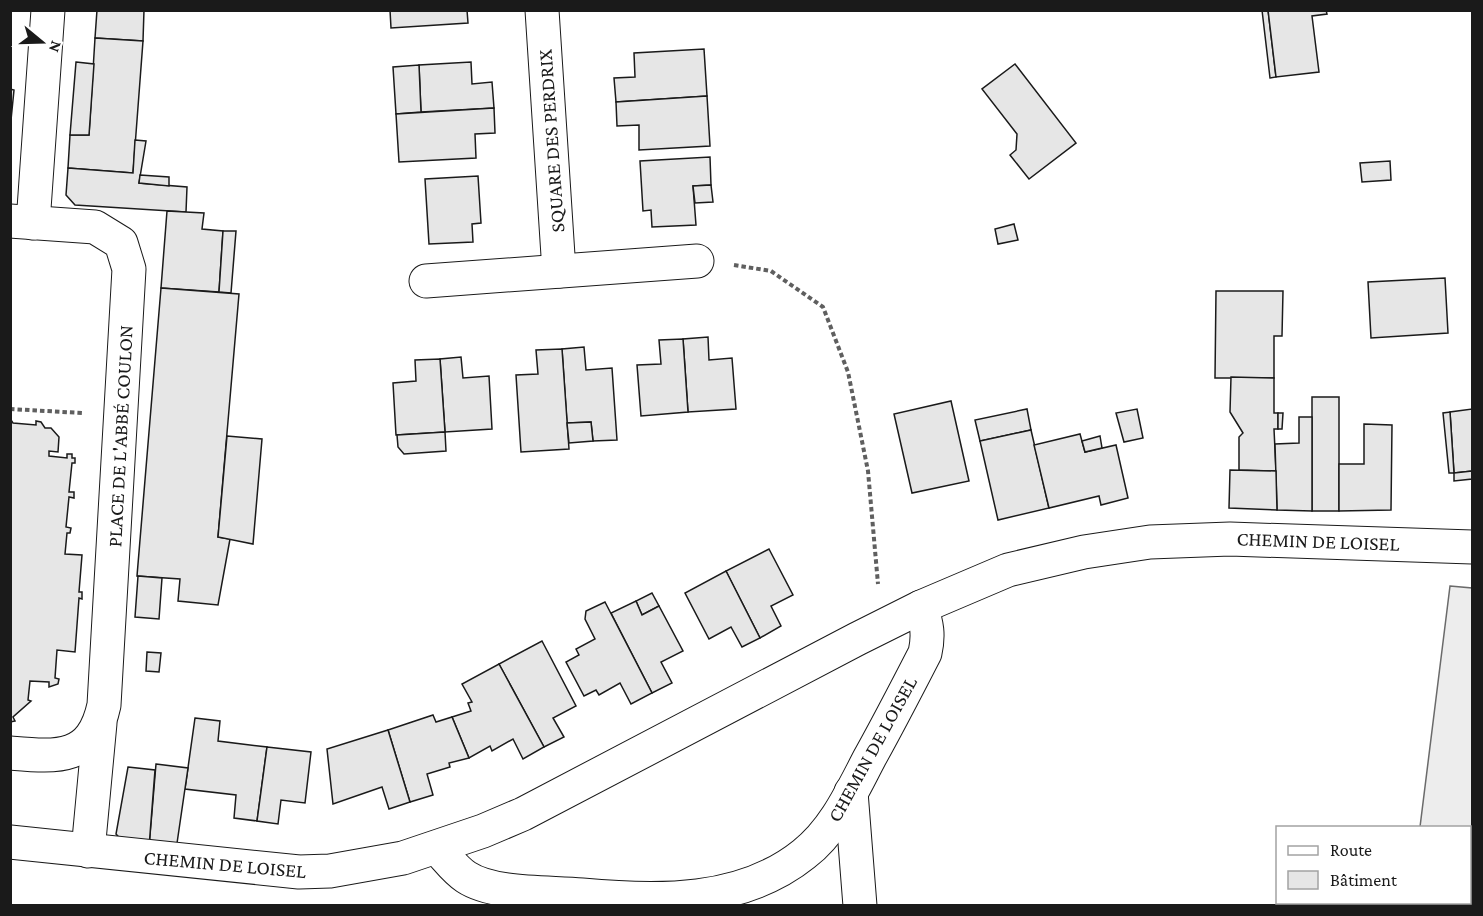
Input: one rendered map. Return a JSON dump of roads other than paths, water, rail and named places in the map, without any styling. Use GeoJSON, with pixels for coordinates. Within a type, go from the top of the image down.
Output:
{"type":"FeatureCollection","features":[{"type":"Feature","properties":{"kind":"street","name":"PLACE DE L'ABBÉ COULON"},"geometry":{"type":"LineString","coordinates":[[48,10],[35,185],[22,222],[95,227],[120,243],[129,269],[104,705],[100,723],[88,851]]}},
{"type":"Feature","properties":{"kind":"street","name":"SQUARE DES PERDRIX"},"geometry":{"type":"LineString","coordinates":[[542,10],[559,271]]}},
{"type":"Feature","properties":{"kind":"street"},"geometry":{"type":"LineString","coordinates":[[426,280],[697,261]]}},
{"type":"Feature","properties":{"kind":"street","name":"CHEMIN DE LOISEL"},"geometry":{"type":"LineString","coordinates":[[10,842],[298,872],[366,866],[437,848],[523,814],[921,607],[1008,570],[1084,552],[1150,542],[1230,539],[1473,547]]}},
{"type":"Feature","properties":{"kind":"street","name":"CHEMIN DE LOISEL"},"geometry":{"type":"LineString","coordinates":[[437,848],[464,876],[479,883],[503,888],[603,897],[669,898],[715,895],[763,878],[805,854],[823,835],[851,792],[925,653],[928,632],[921,607]]}},
{"type":"Feature","properties":{"kind":"street","name":"PLACE DE L'ABBÉ COULON"},"geometry":{"type":"LineString","coordinates":[[10,753],[48,756],[67,754],[81,747],[100,723]]}},
{"type":"Feature","properties":{"kind":"street"},"geometry":{"type":"LineString","coordinates":[[851,792],[860,906]]}}]}
